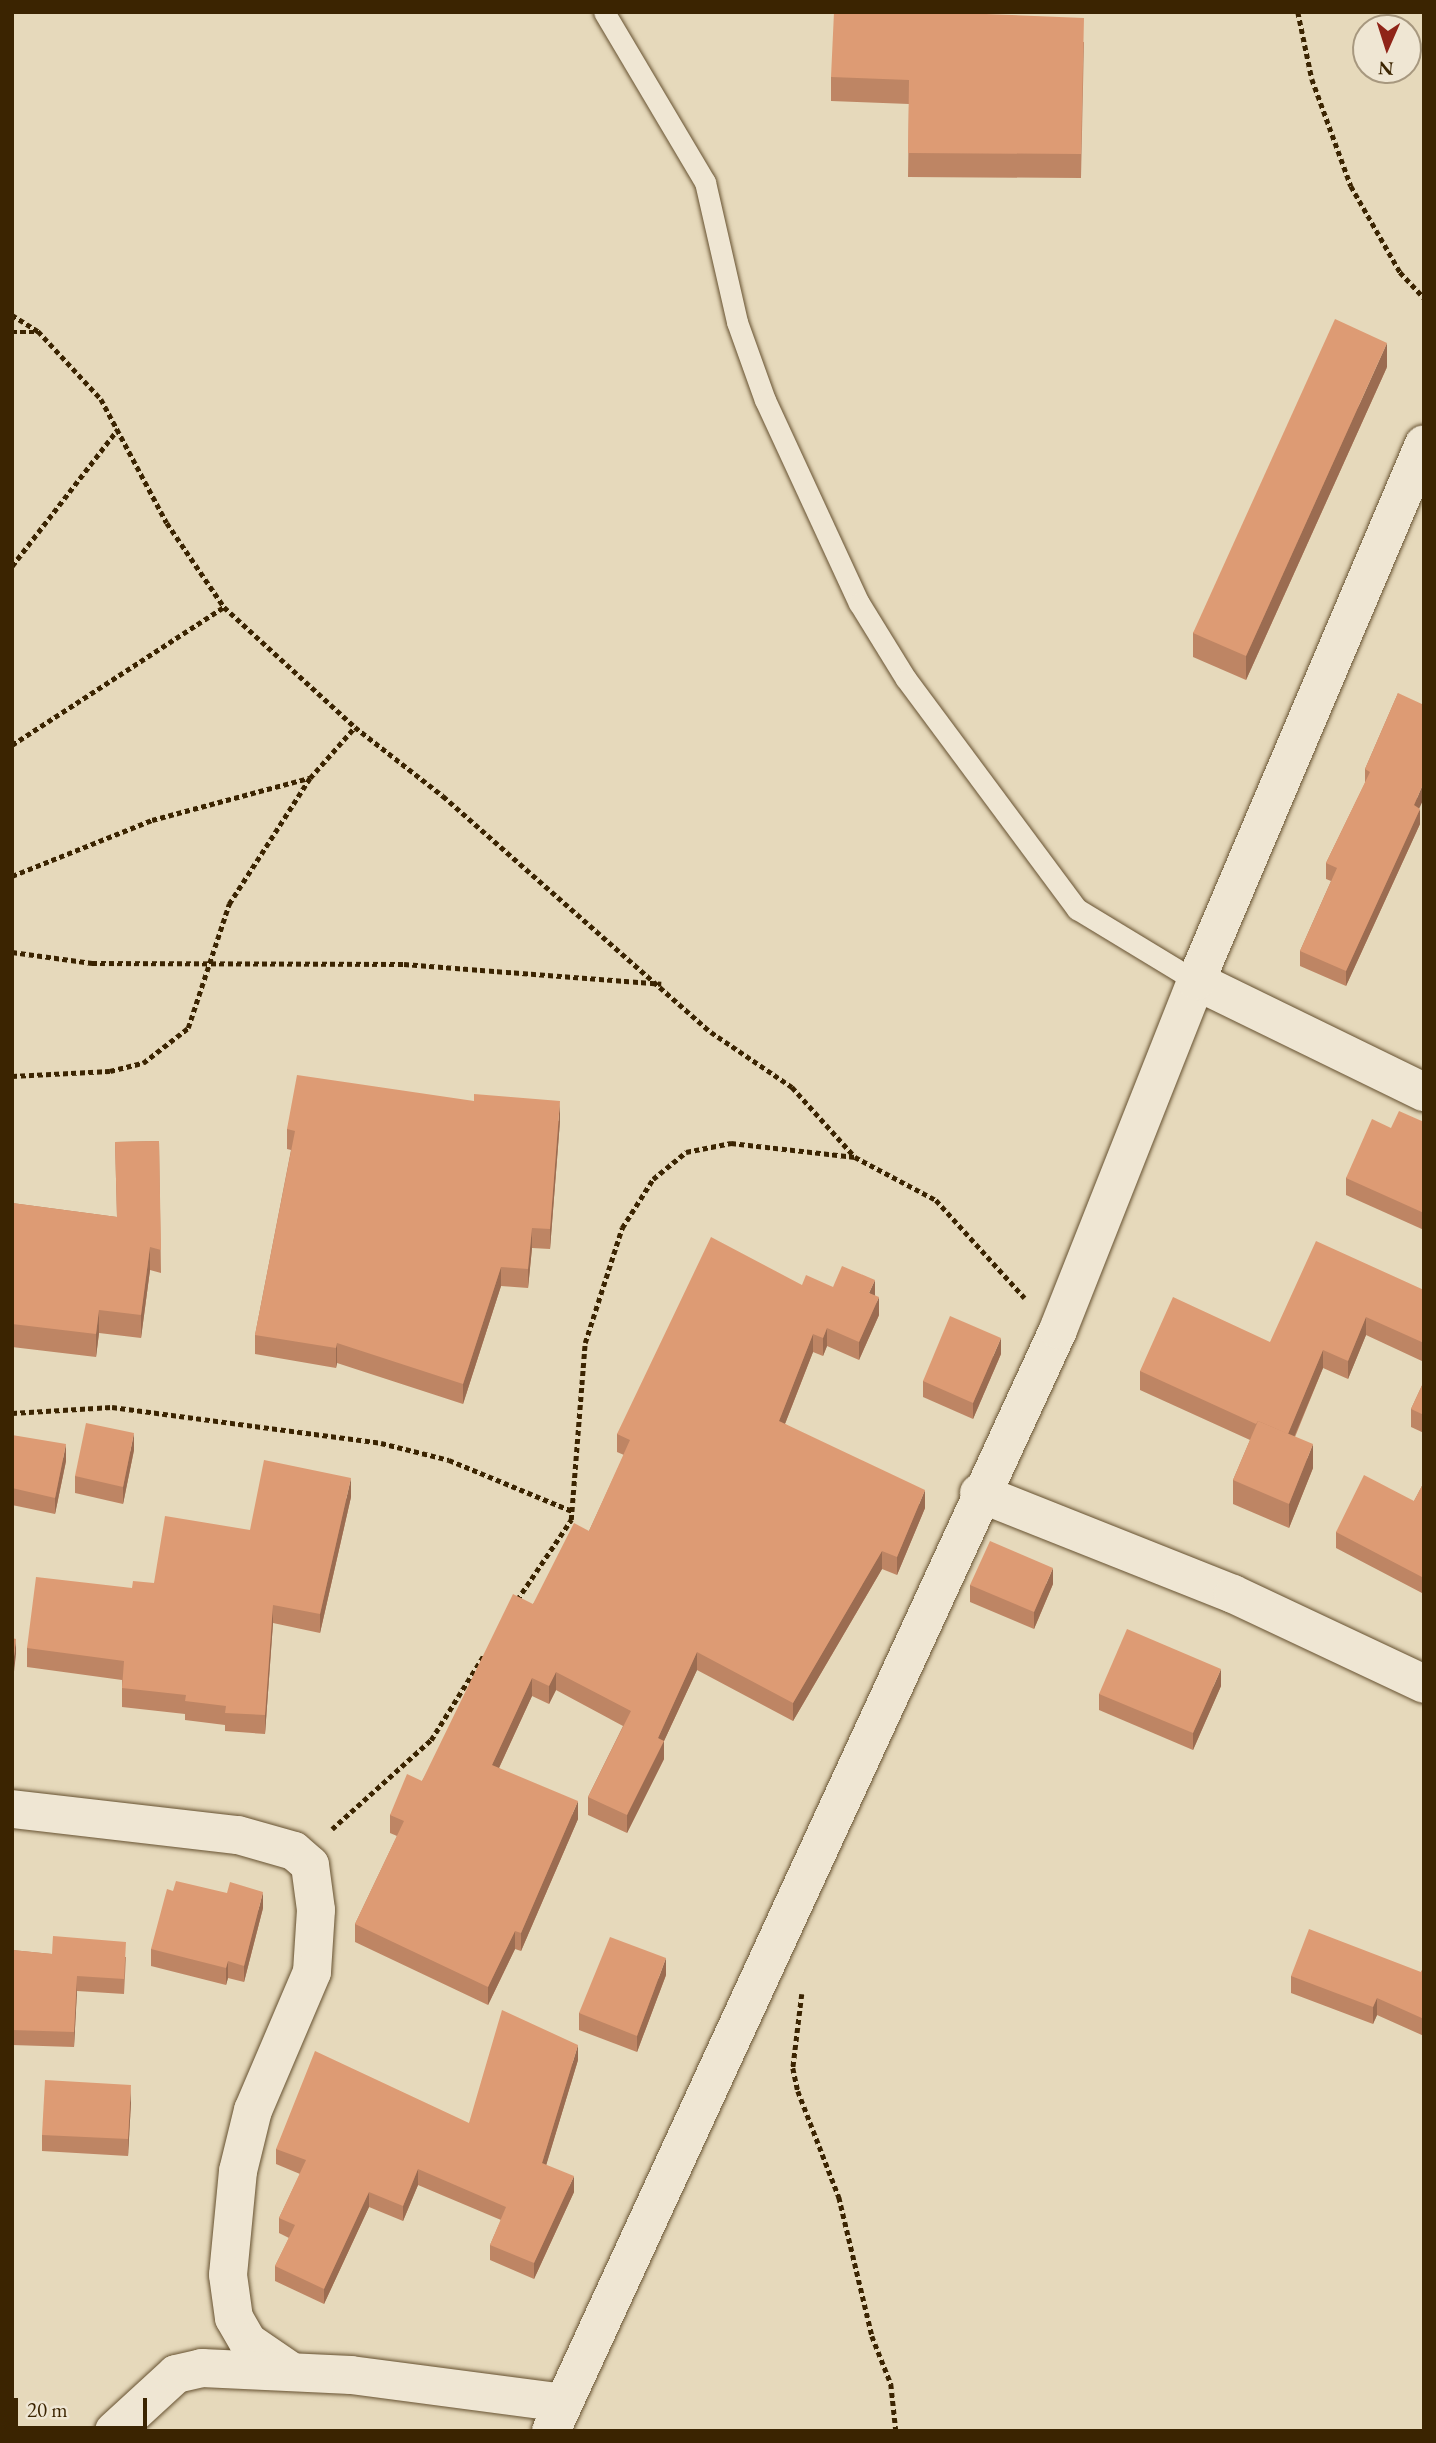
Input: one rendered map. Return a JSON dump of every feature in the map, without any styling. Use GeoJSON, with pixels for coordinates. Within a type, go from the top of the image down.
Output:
{"type":"FeatureCollection","features":[{"type":"Feature","properties":{"kind":"main road"},"geometry":{"type":"LineString","coordinates":[[114,2431],[176,2374],[222,2367],[289,2370],[557,2417],[979,1493],[1058,1330],[1196,981],[1424,444]]}},
{"type":"Feature","properties":{"kind":"main road"},"geometry":{"type":"LineString","coordinates":[[1196,981],[1424,1092]]}},
{"type":"Feature","properties":{"kind":"main road"},"geometry":{"type":"LineString","coordinates":[[979,1493],[1233,1594],[1424,1684]]}},
{"type":"Feature","properties":{"kind":"main road"},"geometry":{"type":"LineString","coordinates":[[12,1809],[238,1835],[293,1852],[310,1865],[316,1910],[312,1972],[253,2110],[238,2171],[228,2275],[234,2318],[248,2342],[289,2370]]}},
{"type":"Feature","properties":{"kind":"lane"},"geometry":{"type":"LineString","coordinates":[[604,12],[705,181],[737,322],[765,400],[859,603],[905,679],[1077,909],[1196,981]]}},
{"type":"Feature","properties":{"kind":"path"},"geometry":{"type":"LineString","coordinates":[[1298,12],[1312,79],[1351,186],[1400,272],[1424,298]]}},
{"type":"Feature","properties":{"kind":"path"},"geometry":{"type":"LineString","coordinates":[[12,314],[38,331],[101,399],[167,523],[224,607],[355,727],[662,984],[711,1032],[792,1087],[855,1157],[936,1200],[1058,1330]]}},
{"type":"Feature","properties":{"kind":"path"},"geometry":{"type":"LineString","coordinates":[[12,332],[38,331]]}},
{"type":"Feature","properties":{"kind":"path"},"geometry":{"type":"LineString","coordinates":[[12,566],[118,429]]}},
{"type":"Feature","properties":{"kind":"path"},"geometry":{"type":"LineString","coordinates":[[12,745],[224,607]]}},
{"type":"Feature","properties":{"kind":"path"},"geometry":{"type":"LineString","coordinates":[[12,1076],[110,1071],[143,1063],[188,1028],[229,904],[310,778],[355,727]]}},
{"type":"Feature","properties":{"kind":"path"},"geometry":{"type":"LineString","coordinates":[[12,876],[152,820],[310,778]]}},
{"type":"Feature","properties":{"kind":"path"},"geometry":{"type":"LineString","coordinates":[[12,952],[92,963],[209,958],[404,964],[662,984]]}},
{"type":"Feature","properties":{"kind":"path"},"geometry":{"type":"LineString","coordinates":[[510,1612],[564,1536],[572,1511],[586,1343],[622,1228],[653,1178],[686,1152],[731,1143],[855,1157]]}},
{"type":"Feature","properties":{"kind":"path"},"geometry":{"type":"LineString","coordinates":[[12,1413],[112,1407],[381,1443],[449,1460],[572,1511]]}},
{"type":"Feature","properties":{"kind":"path"},"geometry":{"type":"LineString","coordinates":[[310,1865],[337,1823],[431,1740],[491,1642]]}},
{"type":"Feature","properties":{"kind":"path"},"geometry":{"type":"LineString","coordinates":[[803,1989],[794,2047],[797,2091],[839,2197],[872,2336],[891,2384],[896,2431]]}},
{"type":"Feature","properties":{"kind":"building"},"geometry":{"type":"Polygon","coordinates":[[[834,12],[935,12],[1084,18],[1081,154],[908,153],[909,80],[831,77],[834,12]]]}},
{"type":"Feature","properties":{"kind":"building"},"geometry":{"type":"Polygon","coordinates":[[[1335,319],[1387,343],[1246,656],[1193,633],[1335,319]]]}},
{"type":"Feature","properties":{"kind":"building"},"geometry":{"type":"Polygon","coordinates":[[[1398,693],[1424,705],[1424,782],[1414,805],[1420,809],[1346,971],[1300,951],[1337,868],[1326,863],[1370,772],[1365,769],[1398,693]]]}},
{"type":"Feature","properties":{"kind":"building"},"geometry":{"type":"Polygon","coordinates":[[[297,1075],[474,1101],[474,1094],[560,1101],[550,1229],[532,1228],[528,1269],[501,1267],[463,1384],[337,1343],[336,1348],[255,1335],[295,1131],[287,1129],[297,1075]]]}},
{"type":"Feature","properties":{"kind":"building"},"geometry":{"type":"Polygon","coordinates":[[[1399,1111],[1424,1122],[1424,1213],[1346,1178],[1372,1119],[1391,1128],[1399,1111]]]}},
{"type":"Feature","properties":{"kind":"building"},"geometry":{"type":"Polygon","coordinates":[[[159,1141],[161,1250],[150,1247],[141,1315],[99,1310],[96,1334],[12,1324],[12,1203],[117,1217],[115,1142],[159,1141]]]}},
{"type":"Feature","properties":{"kind":"building"},"geometry":{"type":"Polygon","coordinates":[[[711,1237],[802,1285],[806,1275],[833,1287],[842,1266],[875,1280],[869,1293],[879,1297],[859,1342],[827,1328],[823,1338],[813,1334],[779,1421],[925,1490],[897,1557],[882,1551],[793,1703],[697,1652],[658,1738],[664,1741],[627,1815],[588,1797],[631,1711],[556,1672],[549,1686],[532,1678],[492,1765],[578,1801],[521,1933],[515,1931],[488,1987],[355,1924],[404,1821],[390,1815],[407,1774],[422,1781],[513,1594],[533,1604],[574,1523],[589,1531],[630,1440],[617,1434],[711,1237]]]}},
{"type":"Feature","properties":{"kind":"building"},"geometry":{"type":"Polygon","coordinates":[[[1316,1241],[1424,1290],[1424,1343],[1366,1317],[1348,1361],[1323,1350],[1288,1434],[1258,1421],[1256,1424],[1140,1371],[1173,1297],[1270,1342],[1316,1241]]]}},
{"type":"Feature","properties":{"kind":"building"},"geometry":{"type":"Polygon","coordinates":[[[950,1316],[1001,1338],[973,1403],[923,1381],[950,1316]]]}},
{"type":"Feature","properties":{"kind":"building"},"geometry":{"type":"Polygon","coordinates":[[[1424,1381],[1424,1415],[1411,1409],[1424,1381]]]}},
{"type":"Feature","properties":{"kind":"building"},"geometry":{"type":"Polygon","coordinates":[[[1258,1421],[1313,1444],[1289,1504],[1233,1480],[1258,1421]]]}},
{"type":"Feature","properties":{"kind":"building"},"geometry":{"type":"Polygon","coordinates":[[[86,1423],[134,1433],[123,1487],[75,1476],[86,1423]]]}},
{"type":"Feature","properties":{"kind":"building"},"geometry":{"type":"Polygon","coordinates":[[[12,1435],[66,1444],[55,1498],[12,1488],[12,1435]]]}},
{"type":"Feature","properties":{"kind":"building"},"geometry":{"type":"Polygon","coordinates":[[[264,1460],[351,1478],[320,1614],[273,1605],[265,1715],[225,1713],[226,1706],[185,1701],[186,1695],[122,1688],[124,1661],[27,1648],[36,1577],[132,1588],[133,1581],[154,1583],[165,1516],[250,1530],[264,1460]]]}},
{"type":"Feature","properties":{"kind":"building"},"geometry":{"type":"Polygon","coordinates":[[[1364,1475],[1414,1501],[1424,1482],[1422,1577],[1336,1532],[1364,1475]]]}},
{"type":"Feature","properties":{"kind":"building"},"geometry":{"type":"Polygon","coordinates":[[[990,1541],[1053,1568],[1034,1612],[970,1585],[990,1541]]]}},
{"type":"Feature","properties":{"kind":"building"},"geometry":{"type":"Polygon","coordinates":[[[1127,1629],[1221,1669],[1193,1733],[1099,1694],[1127,1629]]]}},
{"type":"Feature","properties":{"kind":"building"},"geometry":{"type":"Polygon","coordinates":[[[12,1638],[16,1639],[12,1674],[12,1638]]]}},
{"type":"Feature","properties":{"kind":"building"},"geometry":{"type":"Polygon","coordinates":[[[176,1881],[227,1893],[230,1882],[263,1892],[244,1966],[228,1961],[226,1968],[151,1949],[167,1889],[173,1891],[176,1881]]]}},
{"type":"Feature","properties":{"kind":"building"},"geometry":{"type":"Polygon","coordinates":[[[1309,1929],[1421,1972],[1424,1966],[1424,2019],[1377,1998],[1373,2007],[1291,1976],[1309,1929]]]}},
{"type":"Feature","properties":{"kind":"building"},"geometry":{"type":"Polygon","coordinates":[[[53,1936],[126,1942],[124,1979],[77,1976],[74,2032],[12,2030],[12,1950],[52,1954],[53,1936]]]}},
{"type":"Feature","properties":{"kind":"building"},"geometry":{"type":"Polygon","coordinates":[[[610,1937],[666,1958],[637,2036],[579,2013],[610,1937]]]}},
{"type":"Feature","properties":{"kind":"building"},"geometry":{"type":"Polygon","coordinates":[[[502,2010],[578,2045],[542,2163],[574,2176],[534,2263],[490,2245],[506,2207],[418,2169],[403,2206],[369,2192],[324,2289],[275,2266],[295,2225],[279,2218],[306,2160],[276,2149],[315,2051],[469,2123],[502,2010]]]}},
{"type":"Feature","properties":{"kind":"building"},"geometry":{"type":"Polygon","coordinates":[[[45,2080],[131,2085],[128,2139],[42,2135],[45,2080]]]}}]}
